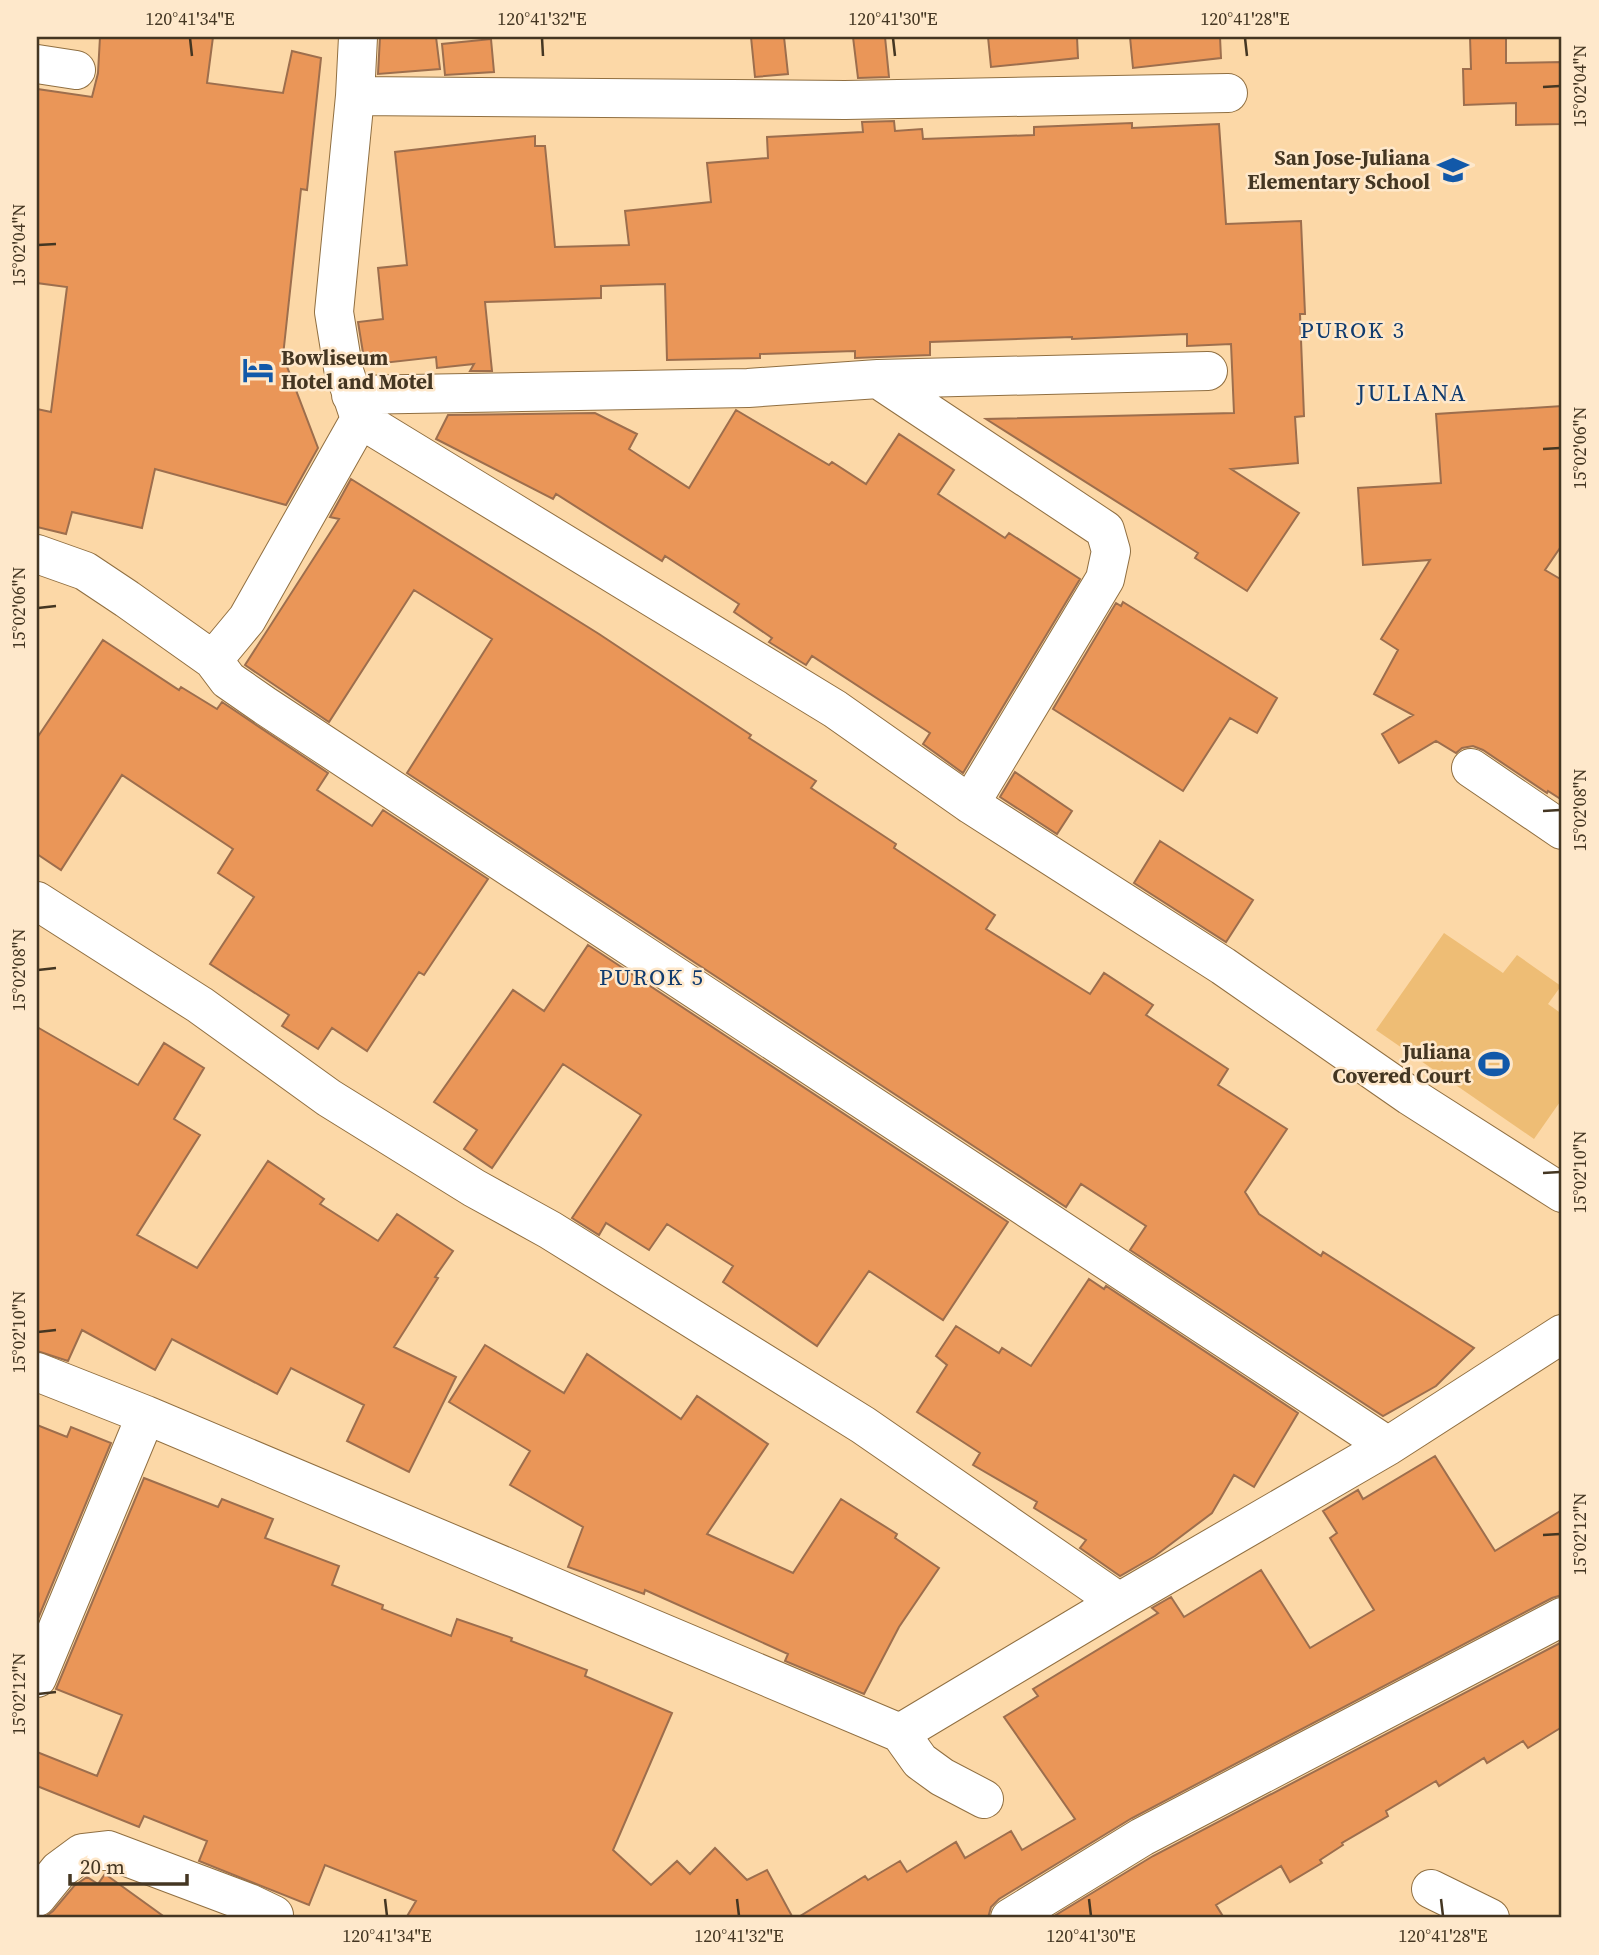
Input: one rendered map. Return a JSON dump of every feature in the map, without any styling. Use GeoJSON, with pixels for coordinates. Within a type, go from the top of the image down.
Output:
{"type":"FeatureCollection","features":[{"type":"Feature","properties":{"kind":"street"},"geometry":{"type":"LineString","coordinates":[[358,37],[355,96],[334,312],[343,368],[356,407],[835,709],[970,804],[1223,966],[1410,1096],[1562,1193]]}},
{"type":"Feature","properties":{"kind":"street"},"geometry":{"type":"LineString","coordinates":[[37,64],[76,70]]}},
{"type":"Feature","properties":{"kind":"street"},"geometry":{"type":"LineString","coordinates":[[355,96],[845,100],[1228,93]]}},
{"type":"Feature","properties":{"kind":"street"},"geometry":{"type":"LineString","coordinates":[[356,407],[878,379],[1208,371]]}},
{"type":"Feature","properties":{"kind":"street"},"geometry":{"type":"LineString","coordinates":[[878,379],[1104,530],[1111,551],[1105,579],[970,804]]}},
{"type":"Feature","properties":{"kind":"street"},"geometry":{"type":"LineString","coordinates":[[212,660],[247,619],[356,407]]}},
{"type":"Feature","properties":{"kind":"street"},"geometry":{"type":"LineString","coordinates":[[37,554],[85,571],[212,660],[228,680],[264,705],[1388,1446]]}},
{"type":"Feature","properties":{"kind":"street"},"geometry":{"type":"LineString","coordinates":[[1471,768],[1562,831]]}},
{"type":"Feature","properties":{"kind":"street"},"geometry":{"type":"LineString","coordinates":[[37,901],[200,1005],[329,1098],[474,1188],[551,1230],[863,1425],[1119,1602]]}},
{"type":"Feature","properties":{"kind":"street"},"geometry":{"type":"LineString","coordinates":[[900,1733],[1388,1446],[1562,1334]]}},
{"type":"Feature","properties":{"kind":"street"},"geometry":{"type":"LineString","coordinates":[[37,1372],[146,1415],[900,1733],[920,1761],[942,1777],[984,1799]]}},
{"type":"Feature","properties":{"kind":"street"},"geometry":{"type":"LineString","coordinates":[[37,1678],[146,1415]]}},
{"type":"Feature","properties":{"kind":"street"},"geometry":{"type":"LineString","coordinates":[[1010,1918],[1142,1837],[1562,1617]]}},
{"type":"Feature","properties":{"kind":"street"},"geometry":{"type":"LineString","coordinates":[[37,1897],[59,1870],[82,1853],[108,1850],[274,1915]]}},
{"type":"Feature","properties":{"kind":"street"},"geometry":{"type":"LineString","coordinates":[[1431,1889],[1490,1918]]}},
{"type":"Feature","properties":{"kind":"shaded area","name":"Juliana Covered Court"},"geometry":{"type":"Polygon","coordinates":[[[1444,933],[1503,973],[1517,955],[1561,986],[1548,1004],[1562,1014],[1562,1099],[1534,1139],[1376,1030],[1444,933]]]}},
{"type":"Feature","properties":{"kind":"building"},"geometry":{"type":"Polygon","coordinates":[[[100,37],[213,37],[207,83],[283,93],[292,51],[321,58],[307,190],[301,189],[283,356],[318,448],[286,505],[155,469],[142,528],[72,512],[66,534],[37,527],[37,409],[51,412],[67,287],[37,283],[37,89],[92,97],[98,73],[100,37]]]}},
{"type":"Feature","properties":{"kind":"building"},"geometry":{"type":"Polygon","coordinates":[[[380,37],[436,37],[440,69],[378,74],[380,37]]]}},
{"type":"Feature","properties":{"kind":"building"},"geometry":{"type":"Polygon","coordinates":[[[751,37],[784,37],[788,74],[755,77],[751,37]]]}},
{"type":"Feature","properties":{"kind":"building"},"geometry":{"type":"Polygon","coordinates":[[[853,37],[885,37],[889,77],[858,78],[853,37]]]}},
{"type":"Feature","properties":{"kind":"building"},"geometry":{"type":"Polygon","coordinates":[[[988,37],[1077,37],[1078,58],[991,67],[988,37]]]}},
{"type":"Feature","properties":{"kind":"building"},"geometry":{"type":"Polygon","coordinates":[[[1130,37],[1220,37],[1221,58],[1133,68],[1130,37]]]}},
{"type":"Feature","properties":{"kind":"building"},"geometry":{"type":"Polygon","coordinates":[[[1470,37],[1506,37],[1506,63],[1562,62],[1562,124],[1516,125],[1516,103],[1464,105],[1463,69],[1471,69],[1470,37]]]}},
{"type":"Feature","properties":{"kind":"building"},"geometry":{"type":"Polygon","coordinates":[[[491,39],[494,72],[445,75],[442,44],[491,39]]]}},
{"type":"Feature","properties":{"kind":"building"},"geometry":{"type":"Polygon","coordinates":[[[894,121],[895,131],[922,129],[923,139],[1034,135],[1034,127],[1132,123],[1132,128],[1219,124],[1226,224],[1301,221],[1305,314],[1300,314],[1304,416],[1295,417],[1298,463],[1231,469],[1299,513],[1247,591],[1195,558],[1198,553],[986,419],[1234,413],[1231,344],[1187,346],[1187,334],[1072,337],[930,342],[930,355],[855,358],[855,351],[760,354],[760,358],[667,360],[665,284],[601,286],[601,298],[485,302],[492,371],[470,371],[474,364],[437,368],[436,357],[365,365],[358,322],[383,319],[378,268],[407,265],[395,152],[535,136],[535,146],[545,146],[555,247],[629,245],[625,211],[711,202],[707,163],[768,158],[767,137],[863,132],[862,122],[894,121]]]}},
{"type":"Feature","properties":{"kind":"building"},"geometry":{"type":"Polygon","coordinates":[[[1562,406],[1562,545],[1545,570],[1562,580],[1562,800],[1473,746],[1462,748],[1456,753],[1436,741],[1399,763],[1382,734],[1413,715],[1374,694],[1398,650],[1381,639],[1430,560],[1363,565],[1358,488],[1441,483],[1436,414],[1562,406]]]}},
{"type":"Feature","properties":{"kind":"building"},"geometry":{"type":"Polygon","coordinates":[[[736,410],[829,465],[832,462],[866,484],[899,434],[954,470],[938,494],[1005,538],[1009,533],[1080,579],[963,773],[923,744],[930,733],[812,656],[806,665],[769,642],[772,638],[734,612],[739,604],[665,556],[662,561],[556,494],[553,499],[436,439],[448,415],[595,413],[637,434],[629,449],[689,488],[736,410]]]}},
{"type":"Feature","properties":{"kind":"building"},"geometry":{"type":"Polygon","coordinates":[[[351,479],[599,634],[816,781],[811,788],[896,844],[894,848],[995,915],[986,929],[1090,994],[1104,973],[1153,1005],[1146,1015],[1228,1069],[1218,1085],[1287,1129],[1245,1192],[1259,1214],[1321,1256],[1323,1252],[1474,1348],[1436,1386],[1383,1416],[1130,1250],[1146,1226],[1081,1184],[1066,1207],[407,773],[492,639],[414,590],[329,722],[245,665],[339,519],[330,517],[351,479]]]}},
{"type":"Feature","properties":{"kind":"building"},"geometry":{"type":"Polygon","coordinates":[[[1123,602],[1277,698],[1257,733],[1230,718],[1183,791],[1053,709],[1116,603],[1121,606],[1123,602]]]}},
{"type":"Feature","properties":{"kind":"building"},"geometry":{"type":"Polygon","coordinates":[[[103,640],[179,690],[181,687],[217,709],[222,702],[328,773],[317,790],[372,826],[383,810],[488,879],[424,975],[419,972],[367,1051],[332,1028],[318,1049],[282,1026],[289,1015],[210,964],[254,897],[218,873],[233,849],[122,775],[61,870],[37,854],[37,738],[103,640]]]}},
{"type":"Feature","properties":{"kind":"building"},"geometry":{"type":"Polygon","coordinates":[[[1015,772],[1072,811],[1057,834],[1000,797],[1015,772]]]}},
{"type":"Feature","properties":{"kind":"building"},"geometry":{"type":"Polygon","coordinates":[[[1160,841],[1253,900],[1226,942],[1134,883],[1160,841]]]}},
{"type":"Feature","properties":{"kind":"building"},"geometry":{"type":"Polygon","coordinates":[[[588,945],[1008,1222],[943,1320],[869,1271],[817,1346],[723,1282],[733,1266],[667,1224],[649,1250],[606,1223],[599,1235],[572,1218],[641,1115],[563,1064],[492,1168],[464,1149],[477,1130],[434,1102],[513,990],[544,1011],[588,945]]]}},
{"type":"Feature","properties":{"kind":"building"},"geometry":{"type":"Polygon","coordinates":[[[37,1027],[138,1085],[164,1043],[204,1068],[174,1119],[200,1135],[137,1235],[197,1268],[268,1161],[324,1199],[320,1204],[378,1241],[397,1214],[453,1251],[394,1347],[456,1377],[409,1472],[347,1441],[364,1405],[291,1368],[277,1394],[172,1339],[155,1370],[82,1330],[68,1361],[37,1351],[37,1027]]]}},
{"type":"Feature","properties":{"kind":"building"},"geometry":{"type":"Polygon","coordinates":[[[1089,1279],[1104,1289],[1106,1286],[1298,1413],[1254,1487],[1234,1475],[1212,1513],[1155,1556],[1120,1576],[1080,1548],[1086,1540],[1034,1508],[1037,1502],[973,1465],[980,1453],[917,1412],[947,1365],[936,1356],[956,1326],[999,1353],[1002,1348],[1031,1366],[1089,1279]]]}},
{"type":"Feature","properties":{"kind":"building"},"geometry":{"type":"Polygon","coordinates":[[[485,1345],[564,1393],[587,1354],[681,1419],[697,1396],[768,1444],[707,1534],[793,1573],[841,1499],[897,1534],[895,1538],[939,1568],[899,1627],[864,1694],[785,1661],[788,1654],[645,1590],[644,1594],[568,1567],[583,1527],[510,1485],[530,1451],[449,1402],[485,1345]]]}},
{"type":"Feature","properties":{"kind":"building"},"geometry":{"type":"Polygon","coordinates":[[[37,1425],[67,1437],[71,1427],[111,1443],[37,1621],[37,1425]]]}},
{"type":"Feature","properties":{"kind":"building"},"geometry":{"type":"Polygon","coordinates":[[[1435,1456],[1495,1551],[1562,1510],[1562,1595],[1132,1818],[999,1899],[991,1907],[988,1918],[797,1918],[865,1876],[868,1880],[900,1861],[907,1872],[956,1842],[965,1858],[1011,1831],[1022,1850],[1075,1819],[1004,1717],[1038,1696],[1033,1689],[1158,1613],[1152,1608],[1171,1597],[1184,1617],[1261,1570],[1310,1648],[1374,1610],[1330,1538],[1337,1533],[1323,1511],[1358,1490],[1363,1499],[1435,1456]]]}},
{"type":"Feature","properties":{"kind":"building"},"geometry":{"type":"Polygon","coordinates":[[[144,1478],[218,1507],[222,1499],[273,1519],[265,1538],[339,1566],[332,1585],[383,1605],[382,1609],[451,1636],[457,1619],[512,1638],[511,1641],[587,1670],[585,1676],[672,1713],[613,1850],[651,1885],[677,1861],[690,1874],[715,1848],[747,1880],[767,1870],[793,1918],[406,1918],[416,1901],[325,1865],[309,1905],[199,1861],[207,1841],[144,1816],[139,1827],[37,1786],[37,1752],[97,1776],[122,1715],[56,1689],[144,1478]]]}},
{"type":"Feature","properties":{"kind":"building"},"geometry":{"type":"Polygon","coordinates":[[[1562,1642],[1562,1727],[1528,1748],[1523,1741],[1487,1763],[1484,1758],[1439,1786],[1436,1781],[1386,1811],[1388,1816],[1342,1843],[1343,1845],[1320,1860],[1322,1863],[1290,1882],[1281,1866],[1216,1905],[1224,1918],[1051,1918],[1153,1856],[1562,1642]]]}},
{"type":"Feature","properties":{"kind":"building"},"geometry":{"type":"Polygon","coordinates":[[[105,1874],[166,1918],[38,1918],[53,1911],[74,1886],[87,1877],[98,1884],[105,1874]]]}},
{"type":"Feature","properties":{"kind":"place","name":"San Jose-Juliana Elementary School"},"geometry":{"type":"Point","coordinates":[1453,170]}},
{"type":"Feature","properties":{"kind":"place","name":"Bowliseum Hotel and Motel"},"geometry":{"type":"Point","coordinates":[258,370]}},
{"type":"Feature","properties":{"kind":"place","name":"Juliana Covered Court"},"geometry":{"type":"Point","coordinates":[1494,1064]}},
{"type":"Feature","properties":{"kind":"district","name":"PUROK 3"},"geometry":{"type":"Point","coordinates":[1353,330]}},
{"type":"Feature","properties":{"kind":"district","name":"JULIANA"},"geometry":{"type":"Point","coordinates":[1412,393]}},
{"type":"Feature","properties":{"kind":"district","name":"PUROK 5"},"geometry":{"type":"Point","coordinates":[652,977]}}]}
